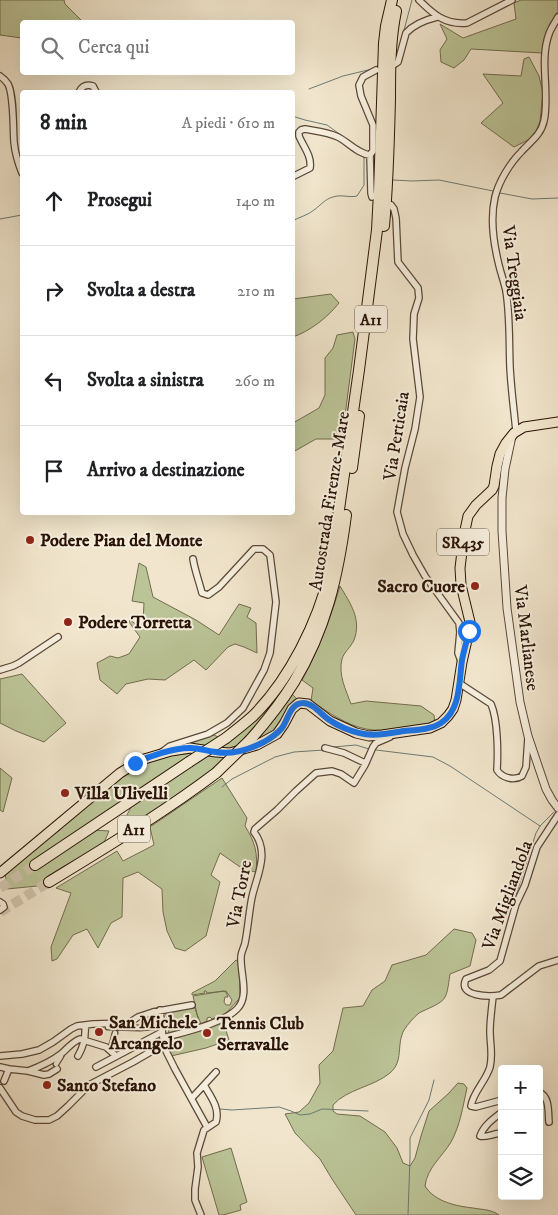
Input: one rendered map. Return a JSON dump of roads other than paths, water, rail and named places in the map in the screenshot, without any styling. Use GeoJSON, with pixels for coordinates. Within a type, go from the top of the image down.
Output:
{"type":"FeatureCollection","features":[{"type":"Feature","properties":{"kind":"highway","name":"Autostrada Firenze-Mare"},"geometry":{"type":"LineString","coordinates":[[35,865],[226,738],[245,723],[272,694],[288,670],[318,612],[331,566],[377,230],[384,43],[392,0]]}},
{"type":"Feature","properties":{"kind":"highway","name":"Autostrada Firenze-Mare"},"geometry":{"type":"LineString","coordinates":[[49,882],[181,799],[216,773],[250,740],[273,712],[307,660],[322,624],[331,597],[339,562],[386,205],[390,59],[394,21],[399,0]]}},
{"type":"Feature","properties":{"kind":"main road"},"geometry":{"type":"LineString","coordinates":[[514,434],[524,427],[554,423]]}},
{"type":"Feature","properties":{"kind":"main road","name":"SR435"},"geometry":{"type":"LineString","coordinates":[[0,873],[120,773],[141,760],[190,748],[230,753],[257,745],[276,734],[296,705],[308,704],[330,721],[356,733],[369,736],[430,728],[440,723],[453,709],[456,700],[469,631],[470,622],[461,585],[460,568],[466,523],[472,509],[492,490],[498,459],[506,443],[514,434]]}},
{"type":"Feature","properties":{"kind":"street"},"geometry":{"type":"LineString","coordinates":[[419,0],[437,16],[454,24],[466,23],[512,0]]}},
{"type":"Feature","properties":{"kind":"street"},"geometry":{"type":"LineString","coordinates":[[396,64],[406,33],[422,22],[437,16]]}},
{"type":"Feature","properties":{"kind":"street","name":"Via Treggiaia"},"geometry":{"type":"LineString","coordinates":[[514,434],[508,307],[492,228],[492,213],[496,195],[509,168],[521,152],[540,133],[543,125],[546,103],[546,50],[549,35],[558,17]]}},
{"type":"Feature","properties":{"kind":"street"},"geometry":{"type":"LineString","coordinates":[[372,197],[370,156],[373,151],[373,125],[361,96],[359,85],[363,77],[376,70]]}},
{"type":"Feature","properties":{"kind":"street"},"geometry":{"type":"LineString","coordinates":[[0,76],[8,84],[10,90],[14,142],[20,166]]}},
{"type":"Feature","properties":{"kind":"street"},"geometry":{"type":"LineString","coordinates":[[80,90],[86,85],[93,86],[95,90]]}},
{"type":"Feature","properties":{"kind":"street"},"geometry":{"type":"LineString","coordinates":[[295,176],[310,168],[311,165],[299,136],[301,130],[305,129],[335,135],[370,156]]}},
{"type":"Feature","properties":{"kind":"street","name":"Via Perticaia"},"geometry":{"type":"LineString","coordinates":[[391,205],[396,218],[398,262],[418,288],[413,339],[420,397],[398,507],[399,522],[403,534],[425,576],[459,623],[458,653],[462,662]]}},
{"type":"Feature","properties":{"kind":"street","name":"Via Marlianese"},"geometry":{"type":"LineString","coordinates":[[514,434],[504,482],[502,531],[506,608],[520,702],[528,736],[546,789],[558,808]]}},
{"type":"Feature","properties":{"kind":"street"},"geometry":{"type":"LineString","coordinates":[[160,754],[170,746],[208,734],[227,723],[243,708],[264,670],[270,653],[276,602],[270,555],[263,549],[254,549],[224,582],[208,595],[202,593],[200,582],[194,569],[193,559]]}},
{"type":"Feature","properties":{"kind":"street"},"geometry":{"type":"LineString","coordinates":[[0,670],[19,663],[58,637]]}},
{"type":"Feature","properties":{"kind":"street"},"geometry":{"type":"LineString","coordinates":[[459,683],[492,704],[495,718],[497,770],[501,775],[514,779],[519,778],[524,772],[528,736]]}},
{"type":"Feature","properties":{"kind":"street"},"geometry":{"type":"LineString","coordinates":[[326,748],[344,752],[365,763],[374,745],[398,732]]}},
{"type":"Feature","properties":{"kind":"street","name":"Via Torre"},"geometry":{"type":"LineString","coordinates":[[163,1035],[204,1026],[220,1020],[237,1009],[241,1003],[243,994],[241,953],[245,942],[252,898],[261,866],[260,843],[254,832],[255,829],[316,772],[332,771],[354,782],[365,763]]}},
{"type":"Feature","properties":{"kind":"street","name":"Via Migliandola"},"geometry":{"type":"LineString","coordinates":[[494,996],[468,992],[464,987],[464,981],[469,977],[489,970],[498,964],[502,958],[516,904],[525,885],[537,847],[558,815]]}},
{"type":"Feature","properties":{"kind":"street"},"geometry":{"type":"LineString","coordinates":[[0,902],[4,905],[0,910]]}},
{"type":"Feature","properties":{"kind":"street"},"geometry":{"type":"LineString","coordinates":[[498,1101],[476,1107],[471,1106],[472,1100],[487,1075],[490,1064],[492,1052],[490,1027],[494,996],[503,994],[539,966],[558,960]]}},
{"type":"Feature","properties":{"kind":"street"},"geometry":{"type":"LineString","coordinates":[[108,1027],[129,1023],[141,1016],[160,1010],[192,1005]]}},
{"type":"Feature","properties":{"kind":"street"},"geometry":{"type":"LineString","coordinates":[[160,1010],[167,1052],[207,1127]]}},
{"type":"Feature","properties":{"kind":"street"},"geometry":{"type":"LineString","coordinates":[[0,1056],[39,1050],[72,1028],[85,1025],[121,1025],[163,1035]]}},
{"type":"Feature","properties":{"kind":"street"},"geometry":{"type":"LineString","coordinates":[[78,1056],[85,1040],[85,1025]]}},
{"type":"Feature","properties":{"kind":"street"},"geometry":{"type":"LineString","coordinates":[[110,1050],[115,1033]]}},
{"type":"Feature","properties":{"kind":"street"},"geometry":{"type":"LineString","coordinates":[[96,1067],[163,1035]]}},
{"type":"Feature","properties":{"kind":"street"},"geometry":{"type":"LineString","coordinates":[[0,1088],[16,1112],[22,1116],[35,1120],[49,1120],[68,1106],[89,1085],[125,1066],[163,1035]]}},
{"type":"Feature","properties":{"kind":"street"},"geometry":{"type":"LineString","coordinates":[[28,1071],[60,1055],[80,1039],[103,1045],[116,1056]]}},
{"type":"Feature","properties":{"kind":"street"},"geometry":{"type":"LineString","coordinates":[[0,1067],[44,1075],[49,1074],[57,1067],[60,1055]]}},
{"type":"Feature","properties":{"kind":"street"},"geometry":{"type":"LineString","coordinates":[[4,1081],[9,1069]]}},
{"type":"Feature","properties":{"kind":"street"},"geometry":{"type":"LineString","coordinates":[[192,1098],[216,1072]]}},
{"type":"Feature","properties":{"kind":"street"},"geometry":{"type":"LineString","coordinates":[[202,1215],[195,1200],[198,1167],[197,1153],[203,1132],[207,1127],[216,1122],[218,1112],[204,1085]]}},
{"type":"Feature","properties":{"kind":"street"},"geometry":{"type":"LineString","coordinates":[[543,1094],[546,1098],[550,1122]]}},
{"type":"Feature","properties":{"kind":"street"},"geometry":{"type":"LineString","coordinates":[[498,1115],[484,1127],[480,1136],[498,1134]]}},
{"type":"Feature","properties":{"kind":"waterway"},"geometry":{"type":"LineString","coordinates":[[403,34],[412,0]]}},
{"type":"Feature","properties":{"kind":"waterway"},"geometry":{"type":"LineString","coordinates":[[309,89],[343,76],[372,69]]}},
{"type":"Feature","properties":{"kind":"waterway"},"geometry":{"type":"LineString","coordinates":[[295,117],[327,125],[356,146]]}},
{"type":"Feature","properties":{"kind":"waterway"},"geometry":{"type":"LineString","coordinates":[[295,220],[309,213],[330,198],[357,196],[364,185],[364,157]]}},
{"type":"Feature","properties":{"kind":"waterway"},"geometry":{"type":"LineString","coordinates":[[393,180],[439,180],[493,191]]}},
{"type":"Feature","properties":{"kind":"waterway"},"geometry":{"type":"LineString","coordinates":[[500,193],[532,199],[558,198]]}},
{"type":"Feature","properties":{"kind":"waterway"},"geometry":{"type":"LineString","coordinates":[[0,219],[20,215]]}},
{"type":"Feature","properties":{"kind":"waterway"},"geometry":{"type":"LineString","coordinates":[[333,747],[356,745],[369,749]]}},
{"type":"Feature","properties":{"kind":"waterway"},"geometry":{"type":"LineString","coordinates":[[222,787],[232,779],[275,757],[294,752],[324,750]]}},
{"type":"Feature","properties":{"kind":"waterway"},"geometry":{"type":"LineString","coordinates":[[376,750],[433,757],[450,766],[540,826]]}},
{"type":"Feature","properties":{"kind":"waterway"},"geometry":{"type":"LineString","coordinates":[[514,901],[536,833],[540,826],[554,812]]}},
{"type":"Feature","properties":{"kind":"waterway"},"geometry":{"type":"LineString","coordinates":[[408,1215],[410,1138],[429,1100],[434,1080]]}},
{"type":"Feature","properties":{"kind":"waterway"},"geometry":{"type":"LineString","coordinates":[[220,1109],[279,1107],[300,1115],[310,1114],[322,1109],[368,1111]]}},
{"type":"Feature","properties":{"kind":"tunnel"},"geometry":{"type":"LineString","coordinates":[[0,888],[35,865]]}},
{"type":"Feature","properties":{"kind":"tunnel"},"geometry":{"type":"LineString","coordinates":[[0,912],[49,882]]}},
{"type":"Feature","properties":{"kind":"place","name":"Podere Pian del Monte"},"geometry":{"type":"Point","coordinates":[30,540]}},
{"type":"Feature","properties":{"kind":"place","name":"Sacro Cuore"},"geometry":{"type":"Point","coordinates":[475,586]}},
{"type":"Feature","properties":{"kind":"place","name":"Podere Torretta"},"geometry":{"type":"Point","coordinates":[68,622]}},
{"type":"Feature","properties":{"kind":"place","name":"Villa Ulivelli"},"geometry":{"type":"Point","coordinates":[65,793]}},
{"type":"Feature","properties":{"kind":"place","name":"San Michele Arcangelo"},"geometry":{"type":"Point","coordinates":[99,1032]}},
{"type":"Feature","properties":{"kind":"place","name":"Tennis Club Serravalle"},"geometry":{"type":"Point","coordinates":[207,1033]}},
{"type":"Feature","properties":{"kind":"place","name":"Santo Stefano"},"geometry":{"type":"Point","coordinates":[47,1085]}}]}
